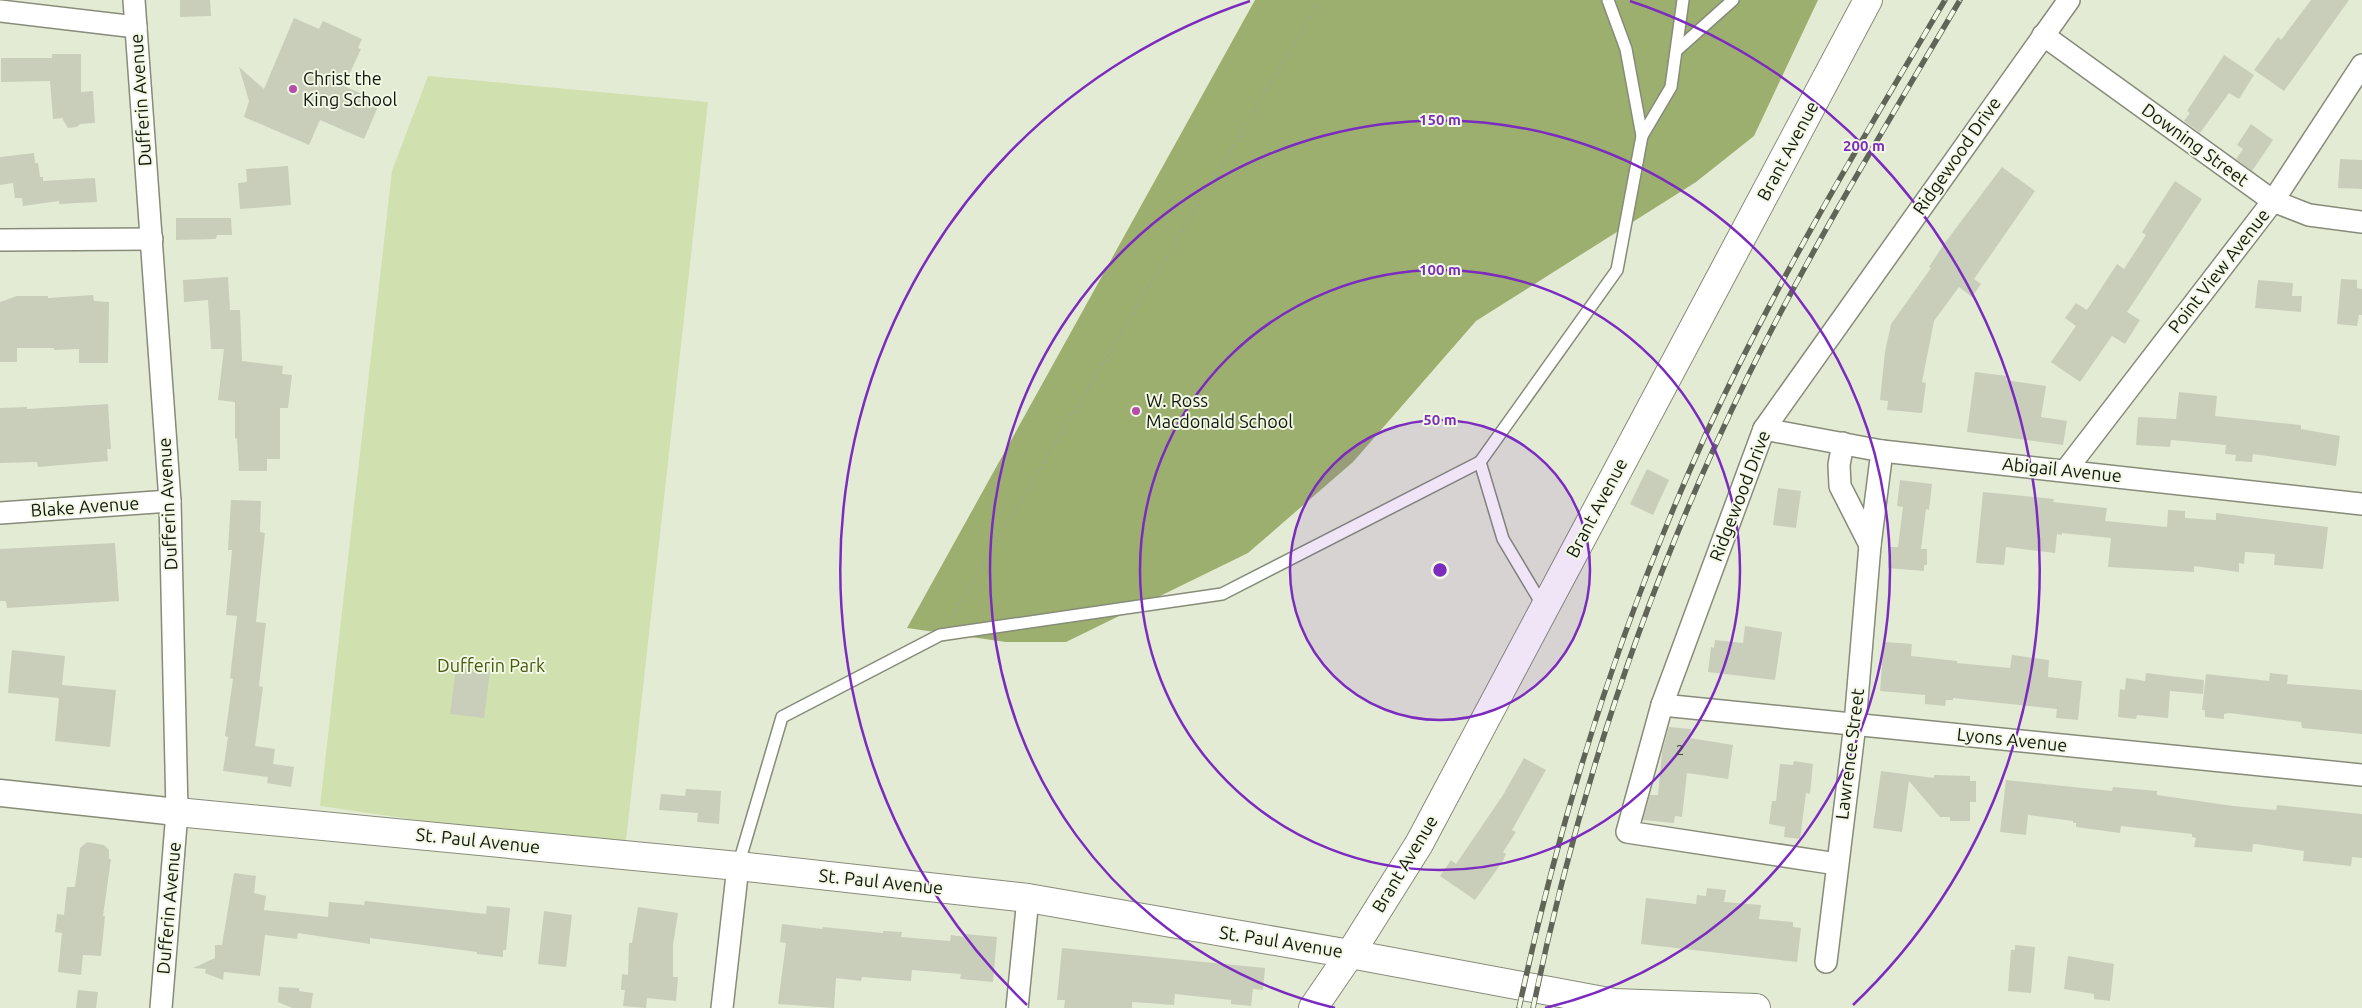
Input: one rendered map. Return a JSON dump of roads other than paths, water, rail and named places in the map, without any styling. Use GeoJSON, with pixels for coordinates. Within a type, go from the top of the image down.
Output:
{"type":"FeatureCollection","features":[{"type":"Feature","properties":{"kind":"main road","name":"Brant Avenue"},"geometry":{"type":"LineString","coordinates":[[1312,1008],[1350,954],[1419,844],[1868,0]]}},
{"type":"Feature","properties":{"kind":"main road","name":"St. Paul Avenue"},"geometry":{"type":"LineString","coordinates":[[177,812],[738,866],[1028,898],[1350,954],[1614,1003],[1756,1008]]}},
{"type":"Feature","properties":{"kind":"street","name":"Dufferin Avenue"},"geometry":{"type":"LineString","coordinates":[[134,0],[170,501],[177,812],[161,1008]]}},
{"type":"Feature","properties":{"kind":"street","name":"Ridgewood Drive"},"geometry":{"type":"LineString","coordinates":[[1837,864],[1627,832],[1662,704],[1764,428],[2069,0]]}},
{"type":"Feature","properties":{"kind":"street"},"geometry":{"type":"LineString","coordinates":[[0,11],[136,27]]}},
{"type":"Feature","properties":{"kind":"street","name":"Downing Street"},"geometry":{"type":"LineString","coordinates":[[2043,35],[2273,201],[2309,215],[2362,222]]}},
{"type":"Feature","properties":{"kind":"street","name":"Point View Avenue"},"geometry":{"type":"LineString","coordinates":[[2066,470],[2273,201],[2362,65]]}},
{"type":"Feature","properties":{"kind":"street"},"geometry":{"type":"LineString","coordinates":[[0,240],[152,239]]}},
{"type":"Feature","properties":{"kind":"street","name":"Abigail Avenue"},"geometry":{"type":"LineString","coordinates":[[1764,428],[1882,451],[2362,504]]}},
{"type":"Feature","properties":{"kind":"street"},"geometry":{"type":"LineString","coordinates":[[1843,443],[1839,465],[1840,486],[1870,545]]}},
{"type":"Feature","properties":{"kind":"street","name":"Lawrence Street"},"geometry":{"type":"LineString","coordinates":[[1826,962],[1855,724],[1870,545],[1882,451]]}},
{"type":"Feature","properties":{"kind":"street","name":"Blake Avenue"},"geometry":{"type":"LineString","coordinates":[[0,513],[170,501]]}},
{"type":"Feature","properties":{"kind":"street","name":"Lyons Avenue"},"geometry":{"type":"LineString","coordinates":[[1662,704],[2362,775]]}},
{"type":"Feature","properties":{"kind":"street","name":"St. Paul Avenue"},"geometry":{"type":"LineString","coordinates":[[0,793],[177,812]]}},
{"type":"Feature","properties":{"kind":"street"},"geometry":{"type":"LineString","coordinates":[[722,1008],[738,866]]}},
{"type":"Feature","properties":{"kind":"street"},"geometry":{"type":"LineString","coordinates":[[1017,1008],[1028,898]]}},
{"type":"Feature","properties":{"kind":"lane"},"geometry":{"type":"LineString","coordinates":[[1608,0],[1626,49],[1642,136]]}},
{"type":"Feature","properties":{"kind":"lane"},"geometry":{"type":"LineString","coordinates":[[738,866],[782,717],[940,635],[1222,594],[1480,462],[1617,270],[1642,136],[1671,87],[1683,0]]}},
{"type":"Feature","properties":{"kind":"lane"},"geometry":{"type":"LineString","coordinates":[[1677,50],[1733,0]]}},
{"type":"Feature","properties":{"kind":"lane"},"geometry":{"type":"LineString","coordinates":[[1480,462],[1504,539],[1544,608]]}},
{"type":"Feature","properties":{"kind":"railway"},"geometry":{"type":"LineString","coordinates":[[1519,1008],[1554,862],[1574,789],[1621,646],[1675,505],[1732,380],[1789,269],[1945,0]]}},
{"type":"Feature","properties":{"kind":"railway"},"geometry":{"type":"LineString","coordinates":[[1533,1008],[1551,926],[1595,765],[1621,685],[1679,528],[1712,452],[1772,328],[1851,186],[1960,0]]}},
{"type":"Feature","properties":{"kind":"place","name":"Christ the King School"},"geometry":{"type":"Point","coordinates":[293,89]}},
{"type":"Feature","properties":{"kind":"place","name":"W. Ross Macdonald School"},"geometry":{"type":"Point","coordinates":[1136,411]}},
{"type":"Feature","properties":{"kind":"park label","name":"Dufferin Park"},"geometry":{"type":"Point","coordinates":[491,666]}}]}
